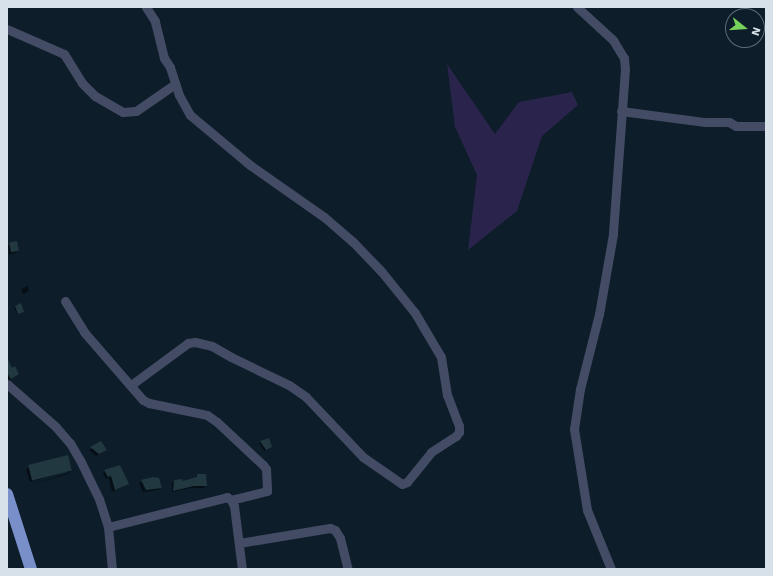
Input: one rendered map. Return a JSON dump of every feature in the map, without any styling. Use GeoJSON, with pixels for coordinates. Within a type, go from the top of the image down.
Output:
{"type":"FeatureCollection","features":[{"type":"Feature","properties":{"kind":"highway"},"geometry":{"type":"LineString","coordinates":[[7,494],[31,569]]}},
{"type":"Feature","properties":{"kind":"street"},"geometry":{"type":"LineString","coordinates":[[131,385],[188,343],[195,342],[212,346],[231,357],[289,385],[306,397],[363,456],[402,484],[407,482],[431,452],[456,436],[459,432],[459,426],[447,395],[439,353],[418,318],[391,283],[353,242],[324,217],[250,165],[190,115],[175,84],[172,71],[164,58],[155,21],[146,7]]}},
{"type":"Feature","properties":{"kind":"street"},"geometry":{"type":"LineString","coordinates":[[577,7],[613,40],[624,58],[613,234],[599,314],[580,388],[574,429],[587,510],[611,569]]}},
{"type":"Feature","properties":{"kind":"street"},"geometry":{"type":"LineString","coordinates":[[7,29],[64,54],[82,83],[91,92],[104,103],[123,112],[136,111],[175,84]]}},
{"type":"Feature","properties":{"kind":"street"},"geometry":{"type":"LineString","coordinates":[[621,112],[705,122],[729,122],[736,126],[766,126]]}},
{"type":"Feature","properties":{"kind":"street"},"geometry":{"type":"LineString","coordinates":[[65,301],[84,332],[146,402],[201,413],[212,418],[266,469],[267,491],[231,500],[227,497],[215,499],[108,528]]}},
{"type":"Feature","properties":{"kind":"street"},"geometry":{"type":"LineString","coordinates":[[7,384],[55,426],[70,443],[93,486],[108,528],[112,569]]}},
{"type":"Feature","properties":{"kind":"street"},"geometry":{"type":"LineString","coordinates":[[231,500],[237,521],[242,569]]}},
{"type":"Feature","properties":{"kind":"street"},"geometry":{"type":"LineString","coordinates":[[239,542],[330,528],[335,530],[340,538],[348,569]]}},
{"type":"Feature","properties":{"kind":"shaded area"},"geometry":{"type":"Polygon","coordinates":[[[447,64],[495,134],[519,102],[572,92],[578,105],[542,136],[517,211],[468,250],[477,175],[455,127],[447,64]]]}},
{"type":"Feature","properties":{"kind":"building"},"geometry":{"type":"Polygon","coordinates":[[[17,241],[19,251],[11,252],[9,243],[17,241]]]}},
{"type":"Feature","properties":{"kind":"building"},"geometry":{"type":"Polygon","coordinates":[[[21,303],[24,312],[18,314],[15,306],[21,303]]]}},
{"type":"Feature","properties":{"kind":"building"},"geometry":{"type":"Polygon","coordinates":[[[7,357],[12,368],[15,366],[19,374],[11,379],[7,373],[7,357]]]}},
{"type":"Feature","properties":{"kind":"building"},"geometry":{"type":"Polygon","coordinates":[[[269,438],[272,447],[266,450],[260,441],[269,438]]]}},
{"type":"Feature","properties":{"kind":"building"},"geometry":{"type":"Polygon","coordinates":[[[101,441],[107,450],[99,454],[90,447],[101,441]]]}},
{"type":"Feature","properties":{"kind":"building"},"geometry":{"type":"Polygon","coordinates":[[[68,455],[72,471],[32,480],[28,465],[68,455]]]}},
{"type":"Feature","properties":{"kind":"building"},"geometry":{"type":"Polygon","coordinates":[[[120,465],[129,484],[115,490],[111,476],[108,477],[104,470],[120,465]]]}},
{"type":"Feature","properties":{"kind":"building"},"geometry":{"type":"Polygon","coordinates":[[[197,474],[206,474],[207,486],[194,486],[173,491],[174,480],[182,479],[183,481],[197,477],[197,474]]]}},
{"type":"Feature","properties":{"kind":"building"},"geometry":{"type":"Polygon","coordinates":[[[153,477],[159,478],[162,488],[146,490],[141,480],[153,477]]]}}]}
